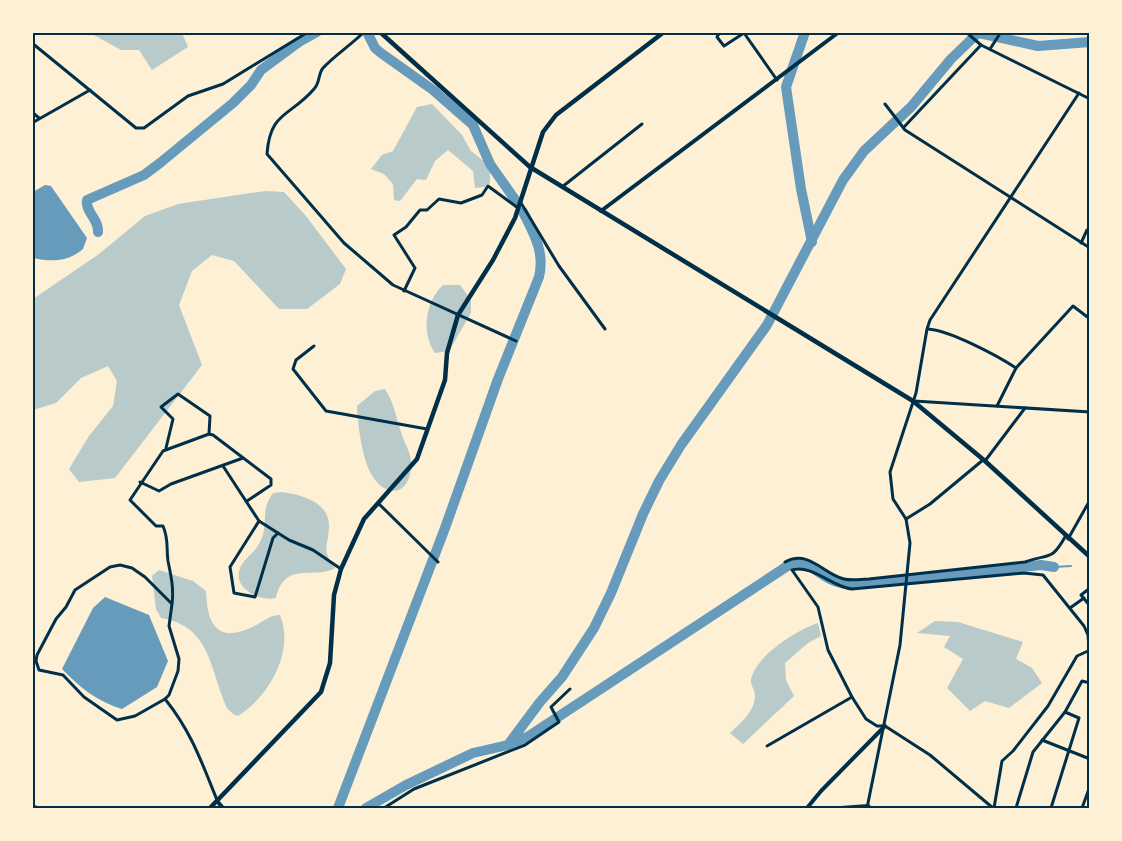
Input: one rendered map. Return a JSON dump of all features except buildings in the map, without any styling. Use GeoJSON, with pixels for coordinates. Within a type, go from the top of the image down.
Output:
{"type":"FeatureCollection","features":[{"type":"Feature","properties":{"kind":"main road"},"geometry":{"type":"LineString","coordinates":[[380,32],[530,167],[913,401],[984,460],[1066,538],[1090,557]]}},
{"type":"Feature","properties":{"kind":"main road"},"geometry":{"type":"LineString","coordinates":[[210,808],[322,692],[330,663],[334,595],[341,570],[364,519],[417,459],[445,380],[447,353],[458,315],[493,260],[518,209],[530,167],[543,132],[556,115],[664,32]]}},
{"type":"Feature","properties":{"kind":"street"},"geometry":{"type":"LineString","coordinates":[[32,43],[136,128],[144,128],[188,96],[223,84],[308,32]]}},
{"type":"Feature","properties":{"kind":"street"},"geometry":{"type":"LineString","coordinates":[[364,32],[322,70],[316,88],[290,112],[277,119],[270,132],[267,154],[350,250],[393,285],[516,341]]}},
{"type":"Feature","properties":{"kind":"street"},"geometry":{"type":"LineString","coordinates":[[720,32],[717,36],[724,46],[744,34],[777,80]]}},
{"type":"Feature","properties":{"kind":"street"},"geometry":{"type":"LineString","coordinates":[[601,211],[783,76],[832,34],[839,32]]}},
{"type":"Feature","properties":{"kind":"street"},"geometry":{"type":"LineString","coordinates":[[967,33],[981,45],[1090,98]]}},
{"type":"Feature","properties":{"kind":"street"},"geometry":{"type":"LineString","coordinates":[[990,49],[1001,33]]}},
{"type":"Feature","properties":{"kind":"street"},"geometry":{"type":"LineString","coordinates":[[903,126],[981,45]]}},
{"type":"Feature","properties":{"kind":"street"},"geometry":{"type":"LineString","coordinates":[[32,123],[90,90]]}},
{"type":"Feature","properties":{"kind":"street"},"geometry":{"type":"LineString","coordinates":[[841,808],[868,808],[900,645],[910,544],[906,519],[893,499],[890,472],[913,401],[927,329],[930,320],[1078,93]]}},
{"type":"Feature","properties":{"kind":"street"},"geometry":{"type":"LineString","coordinates":[[886,105],[905,130],[1090,248]]}},
{"type":"Feature","properties":{"kind":"street"},"geometry":{"type":"LineString","coordinates":[[32,112],[40,119]]}},
{"type":"Feature","properties":{"kind":"street"},"geometry":{"type":"LineString","coordinates":[[562,187],[642,124]]}},
{"type":"Feature","properties":{"kind":"street"},"geometry":{"type":"LineString","coordinates":[[404,291],[414,268],[394,235],[406,227],[420,210],[427,210],[439,199],[462,203],[482,195],[488,186],[518,209]]}},
{"type":"Feature","properties":{"kind":"street"},"geometry":{"type":"LineString","coordinates":[[521,202],[560,266],[605,329]]}},
{"type":"Feature","properties":{"kind":"street"},"geometry":{"type":"LineString","coordinates":[[1081,243],[1087,230],[1090,231]]}},
{"type":"Feature","properties":{"kind":"street"},"geometry":{"type":"LineString","coordinates":[[997,406],[1016,368],[1073,306],[1090,318]]}},
{"type":"Feature","properties":{"kind":"street"},"geometry":{"type":"LineString","coordinates":[[927,329],[948,335],[993,354],[1016,368]]}},
{"type":"Feature","properties":{"kind":"street"},"geometry":{"type":"LineString","coordinates":[[314,346],[296,360],[294,368],[326,411],[427,429]]}},
{"type":"Feature","properties":{"kind":"street"},"geometry":{"type":"LineString","coordinates":[[172,604],[145,577],[132,568],[120,565],[110,567],[75,590],[66,607],[56,619],[36,661],[39,670],[63,675],[84,697],[117,720],[135,716],[165,700],[178,671],[180,659],[169,630],[174,587],[168,555],[168,539],[163,526],[156,526],[130,500],[140,482],[166,448],[173,419],[161,407],[174,395],[178,394],[210,416],[209,434]]}},
{"type":"Feature","properties":{"kind":"street"},"geometry":{"type":"LineString","coordinates":[[913,401],[1090,412]]}},
{"type":"Feature","properties":{"kind":"street"},"geometry":{"type":"LineString","coordinates":[[906,519],[930,504],[984,460],[1026,408]]}},
{"type":"Feature","properties":{"kind":"street"},"geometry":{"type":"LineString","coordinates":[[166,448],[209,434],[213,435],[271,479],[271,485],[247,501]]}},
{"type":"Feature","properties":{"kind":"street"},"geometry":{"type":"LineString","coordinates":[[140,482],[158,491],[171,484],[243,458]]}},
{"type":"Feature","properties":{"kind":"street"},"geometry":{"type":"LineString","coordinates":[[223,466],[259,521],[278,533],[313,550],[341,570]]}},
{"type":"Feature","properties":{"kind":"street"},"geometry":{"type":"LineString","coordinates":[[785,562],[802,557],[846,580],[1025,562],[1050,557],[1066,538],[1090,500]]}},
{"type":"Feature","properties":{"kind":"street"},"geometry":{"type":"LineString","coordinates":[[377,503],[438,562]]}},
{"type":"Feature","properties":{"kind":"street"},"geometry":{"type":"LineString","coordinates":[[259,521],[230,568],[234,593],[255,597],[274,538],[278,533]]}},
{"type":"Feature","properties":{"kind":"street"},"geometry":{"type":"LineString","coordinates":[[1088,651],[1076,656],[1048,706],[1012,751],[1002,760],[993,808],[930,755],[885,726],[877,726],[866,719],[852,697],[828,650],[818,607],[792,570],[806,570],[842,588],[852,589],[1024,573],[1039,574],[1046,578],[1084,626],[1088,635],[1090,663]]}},
{"type":"Feature","properties":{"kind":"street"},"geometry":{"type":"LineString","coordinates":[[1090,588],[1081,595],[1090,606]]}},
{"type":"Feature","properties":{"kind":"street"},"geometry":{"type":"LineString","coordinates":[[1086,591],[1090,595]]}},
{"type":"Feature","properties":{"kind":"street"},"geometry":{"type":"LineString","coordinates":[[1070,608],[1084,598]]}},
{"type":"Feature","properties":{"kind":"street"},"geometry":{"type":"LineString","coordinates":[[1016,808],[1033,752],[1065,712],[1082,681],[1090,683]]}},
{"type":"Feature","properties":{"kind":"street"},"geometry":{"type":"LineString","coordinates":[[384,808],[414,789],[495,759],[525,745],[559,722],[551,708],[570,689]]}},
{"type":"Feature","properties":{"kind":"street"},"geometry":{"type":"LineString","coordinates":[[767,746],[852,697]]}},
{"type":"Feature","properties":{"kind":"street"},"geometry":{"type":"LineString","coordinates":[[165,700],[182,720],[198,751],[218,801],[223,808]]}},
{"type":"Feature","properties":{"kind":"street"},"geometry":{"type":"LineString","coordinates":[[1051,808],[1079,718],[1065,712]]}},
{"type":"Feature","properties":{"kind":"street"},"geometry":{"type":"LineString","coordinates":[[807,808],[821,791],[885,726]]}},
{"type":"Feature","properties":{"kind":"street"},"geometry":{"type":"LineString","coordinates":[[1042,740],[1068,752],[1090,759]]}},
{"type":"Feature","properties":{"kind":"street"},"geometry":{"type":"LineString","coordinates":[[1082,808],[1090,786]]}},
{"type":"Feature","properties":{"kind":"street"},"geometry":{"type":"LineString","coordinates":[[32,806],[39,808]]}},
{"type":"Feature","properties":{"kind":"shaded area"},"geometry":{"type":"Polygon","coordinates":[[[90,33],[182,33],[188,47],[152,70],[139,50],[121,50],[90,33]]]}},
{"type":"Feature","properties":{"kind":"shaded area"},"geometry":{"type":"Polygon","coordinates":[[[432,104],[462,135],[471,151],[486,163],[490,173],[490,183],[485,187],[475,188],[473,171],[448,150],[435,161],[426,180],[417,179],[400,201],[394,200],[393,184],[384,174],[371,169],[382,155],[393,151],[417,107],[432,104]]]}},
{"type":"Feature","properties":{"kind":"shaded area"},"geometry":{"type":"Polygon","coordinates":[[[265,191],[284,192],[306,216],[346,269],[340,284],[307,309],[279,309],[234,261],[212,255],[192,271],[179,305],[202,365],[115,478],[79,482],[69,469],[89,436],[113,406],[117,381],[108,366],[81,378],[56,403],[33,410],[33,299],[99,254],[145,216],[178,204],[265,191]]]}},
{"type":"Feature","properties":{"kind":"shaded area"},"geometry":{"type":"Polygon","coordinates":[[[443,285],[460,285],[471,300],[471,313],[449,351],[435,353],[428,336],[427,318],[432,300],[443,285]]]}},
{"type":"Feature","properties":{"kind":"shaded area"},"geometry":{"type":"Polygon","coordinates":[[[385,389],[393,405],[411,459],[409,478],[406,484],[396,491],[384,488],[369,470],[363,453],[358,424],[357,406],[375,391],[385,389]]]}},
{"type":"Feature","properties":{"kind":"shaded area"},"geometry":{"type":"Polygon","coordinates":[[[282,492],[305,497],[324,510],[329,525],[326,547],[330,561],[335,568],[327,571],[293,575],[280,586],[276,598],[270,599],[257,596],[245,589],[241,584],[239,572],[242,564],[257,548],[262,537],[266,506],[269,500],[273,493],[282,492]]]}},
{"type":"Feature","properties":{"kind":"shaded area"},"geometry":{"type":"Polygon","coordinates":[[[159,570],[193,581],[206,591],[208,611],[215,626],[220,631],[236,633],[271,617],[280,615],[284,629],[284,643],[276,672],[260,697],[238,716],[227,708],[212,665],[199,640],[190,630],[161,618],[156,609],[152,576],[159,570]]]}},
{"type":"Feature","properties":{"kind":"shaded area"},"geometry":{"type":"Polygon","coordinates":[[[935,621],[958,622],[1023,642],[1016,659],[1032,668],[1042,683],[1009,708],[985,701],[970,711],[947,688],[963,659],[944,647],[950,636],[917,633],[935,621]]]}},
{"type":"Feature","properties":{"kind":"shaded area"},"geometry":{"type":"Polygon","coordinates":[[[818,623],[821,636],[808,643],[785,663],[786,680],[794,696],[743,744],[730,733],[747,716],[755,700],[751,682],[754,671],[768,653],[778,645],[799,631],[818,623]]]}},
{"type":"Feature","properties":{"kind":"water"},"geometry":{"type":"Polygon","coordinates":[[[45,185],[51,186],[87,238],[83,249],[65,259],[46,260],[33,258],[33,192],[45,185]]]}},
{"type":"Feature","properties":{"kind":"water"},"geometry":{"type":"Polygon","coordinates":[[[105,597],[149,615],[168,661],[157,687],[122,709],[89,693],[62,669],[93,608],[105,597]]]}},
{"type":"Feature","properties":{"kind":"waterway"},"geometry":{"type":"LineString","coordinates":[[98,232],[98,227],[88,208],[87,200],[144,175],[233,103],[251,85],[261,70],[299,42],[317,32]]}},
{"type":"Feature","properties":{"kind":"waterway"},"geometry":{"type":"LineString","coordinates":[[367,32],[375,48],[433,90],[473,125],[490,164],[516,201]]}},
{"type":"Feature","properties":{"kind":"waterway"},"geometry":{"type":"LineString","coordinates":[[805,32],[786,87],[801,189],[812,242]]}},
{"type":"Feature","properties":{"kind":"waterway"},"geometry":{"type":"LineString","coordinates":[[508,745],[540,702],[562,677],[594,628],[659,481],[681,445],[767,325],[843,180],[864,151],[911,107],[951,59],[979,32]]}},
{"type":"Feature","properties":{"kind":"waterway"},"geometry":{"type":"LineString","coordinates":[[979,33],[1038,46],[1090,42]]}},
{"type":"Feature","properties":{"kind":"waterway"},"geometry":{"type":"LineString","coordinates":[[338,808],[445,528],[498,379],[539,277],[541,259],[537,243],[523,212]]}},
{"type":"Feature","properties":{"kind":"waterway"},"geometry":{"type":"LineString","coordinates":[[366,808],[406,785],[473,753],[508,745],[529,736],[792,563],[803,564],[834,581],[852,585],[1041,565],[1054,567]]}},
{"type":"Feature","properties":{"kind":"waterway"},"geometry":{"type":"LineString","coordinates":[[1054,567],[1071,566]]}}]}
